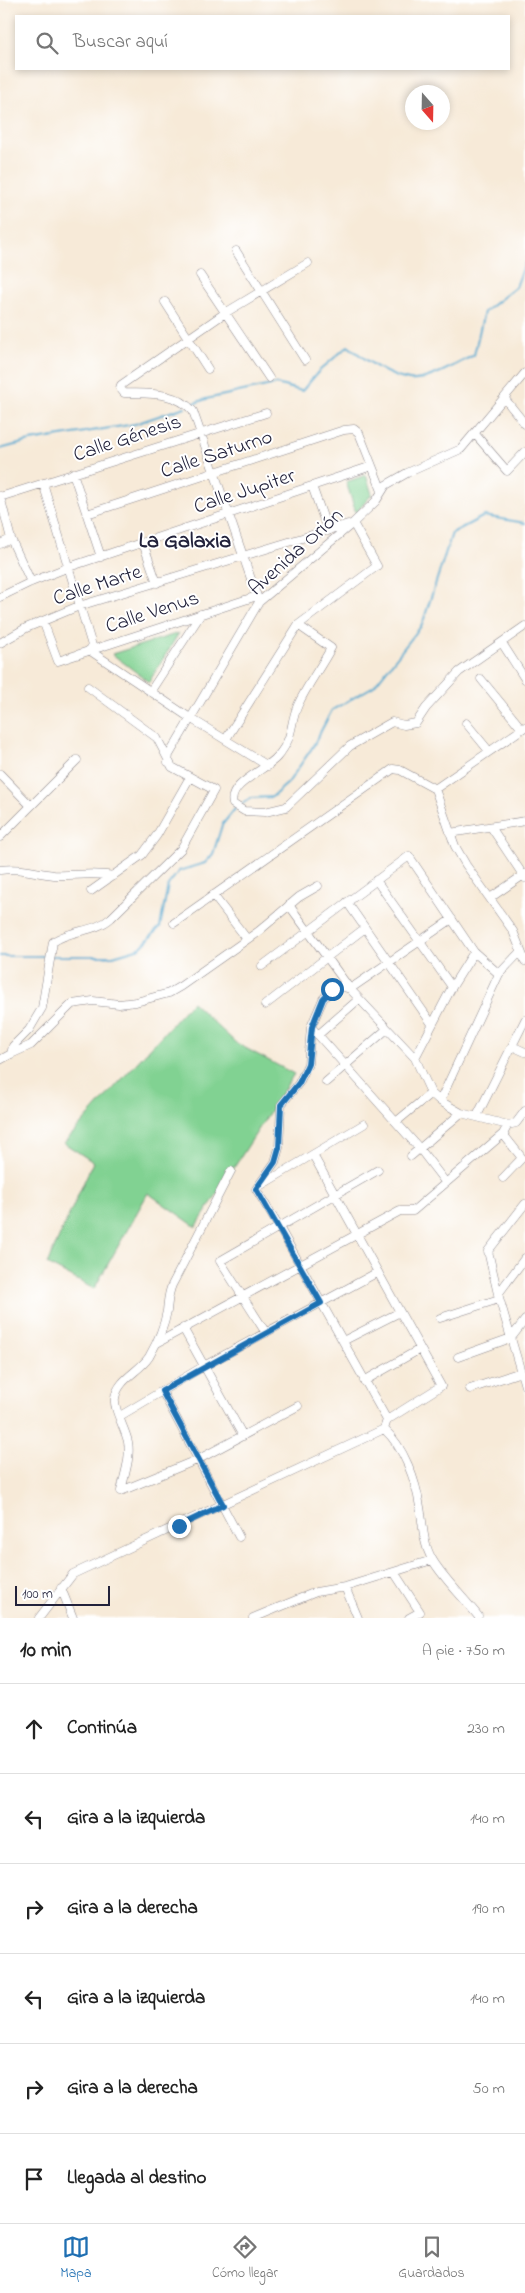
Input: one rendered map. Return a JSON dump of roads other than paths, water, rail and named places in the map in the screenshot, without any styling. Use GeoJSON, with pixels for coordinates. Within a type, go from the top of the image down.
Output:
{"type":"FeatureCollection","features":[{"type":"Feature","properties":{"kind":"street"},"geometry":{"type":"LineString","coordinates":[[236,251],[305,360]]}},
{"type":"Feature","properties":{"kind":"street"},"geometry":{"type":"LineString","coordinates":[[258,599],[193,411],[187,404],[166,395],[124,393],[120,388],[121,385],[225,313],[308,263]]}},
{"type":"Feature","properties":{"kind":"street"},"geometry":{"type":"LineString","coordinates":[[200,275],[269,378]]}},
{"type":"Feature","properties":{"kind":"street"},"geometry":{"type":"LineString","coordinates":[[165,302],[208,369]]}},
{"type":"Feature","properties":{"kind":"street"},"geometry":{"type":"LineString","coordinates":[[525,373],[475,434],[507,471],[525,452]]}},
{"type":"Feature","properties":{"kind":"street"},"geometry":{"type":"LineString","coordinates":[[505,399],[525,424]]}},
{"type":"Feature","properties":{"kind":"street","name":"Calle Génesis"},"geometry":{"type":"LineString","coordinates":[[0,497],[266,413]]}},
{"type":"Feature","properties":{"kind":"street","name":"Calle Saturno"},"geometry":{"type":"LineString","coordinates":[[87,514],[344,430],[358,430],[372,466]]}},
{"type":"Feature","properties":{"kind":"street","name":"Avenida Orión"},"geometry":{"type":"LineString","coordinates":[[168,762],[169,755],[258,599],[352,523],[376,501],[386,485],[407,473],[462,449],[475,434]]}},
{"type":"Feature","properties":{"kind":"street"},"geometry":{"type":"LineString","coordinates":[[372,466],[382,491]]}},
{"type":"Feature","properties":{"kind":"street","name":"Calle Jupiter"},"geometry":{"type":"LineString","coordinates":[[0,597],[69,567],[372,466]]}},
{"type":"Feature","properties":{"kind":"street"},"geometry":{"type":"LineString","coordinates":[[74,473],[102,557]]}},
{"type":"Feature","properties":{"kind":"street"},"geometry":{"type":"LineString","coordinates":[[43,483],[69,567],[91,650],[150,692],[268,766]]}},
{"type":"Feature","properties":{"kind":"street"},"geometry":{"type":"LineString","coordinates":[[312,486],[328,531]]}},
{"type":"Feature","properties":{"kind":"street"},"geometry":{"type":"LineString","coordinates":[[0,497],[11,539],[31,582]]}},
{"type":"Feature","properties":{"kind":"street"},"geometry":{"type":"LineString","coordinates":[[226,740],[298,625],[377,566],[352,523]]}},
{"type":"Feature","properties":{"kind":"street","name":"Calle Marte"},"geometry":{"type":"LineString","coordinates":[[0,643],[5,638],[43,620],[79,606],[244,558],[352,523]]}},
{"type":"Feature","properties":{"kind":"street"},"geometry":{"type":"LineString","coordinates":[[0,544],[11,539]]}},
{"type":"Feature","properties":{"kind":"street"},"geometry":{"type":"LineString","coordinates":[[143,543],[156,583]]}},
{"type":"Feature","properties":{"kind":"street","name":"Calle Venus"},"geometry":{"type":"LineString","coordinates":[[43,620],[58,661],[201,614],[258,599]]}},
{"type":"Feature","properties":{"kind":"street"},"geometry":{"type":"LineString","coordinates":[[150,692],[201,614]]}},
{"type":"Feature","properties":{"kind":"street"},"geometry":{"type":"LineString","coordinates":[[298,625],[331,648],[298,705],[289,740],[268,766],[249,778],[233,793],[231,800],[236,807],[244,811],[265,812],[286,807],[350,746],[392,722],[404,725],[416,723],[426,708],[459,672],[525,626]]}},
{"type":"Feature","properties":{"kind":"street"},"geometry":{"type":"LineString","coordinates":[[502,643],[525,680]]}},
{"type":"Feature","properties":{"kind":"street"},"geometry":{"type":"LineString","coordinates":[[435,789],[523,728],[481,679]]}},
{"type":"Feature","properties":{"kind":"street"},"geometry":{"type":"LineString","coordinates":[[11,1054],[13,1046],[29,1030],[42,1008],[49,956],[53,942],[62,936],[94,929],[104,924],[181,849],[214,790],[172,767],[157,738],[88,687]]}},
{"type":"Feature","properties":{"kind":"street"},"geometry":{"type":"LineString","coordinates":[[466,723],[489,752]]}},
{"type":"Feature","properties":{"kind":"street"},"geometry":{"type":"LineString","coordinates":[[0,836],[77,760]]}},
{"type":"Feature","properties":{"kind":"street"},"geometry":{"type":"LineString","coordinates":[[174,923],[386,771],[393,768],[435,789],[450,833],[466,864],[513,932],[525,961]]}},
{"type":"Feature","properties":{"kind":"street"},"geometry":{"type":"LineString","coordinates":[[0,774],[31,806]]}},
{"type":"Feature","properties":{"kind":"street"},"geometry":{"type":"LineString","coordinates":[[91,891],[142,855],[152,842],[190,777]]}},
{"type":"Feature","properties":{"kind":"street"},"geometry":{"type":"LineString","coordinates":[[450,833],[525,822]]}},
{"type":"Feature","properties":{"kind":"street"},"geometry":{"type":"LineString","coordinates":[[490,898],[524,876],[491,826]]}},
{"type":"Feature","properties":{"kind":"street"},"geometry":{"type":"LineString","coordinates":[[262,966],[409,856],[474,952],[499,974]]}},
{"type":"Feature","properties":{"kind":"street"},"geometry":{"type":"LineString","coordinates":[[0,870],[18,868],[53,875],[98,873],[113,876]]}},
{"type":"Feature","properties":{"kind":"street"},"geometry":{"type":"LineString","coordinates":[[376,880],[452,987]]}},
{"type":"Feature","properties":{"kind":"street"},"geometry":{"type":"LineString","coordinates":[[0,1060],[31,1046],[72,1004],[88,1001],[119,1004],[169,993],[198,976],[289,905],[318,886]]}},
{"type":"Feature","properties":{"kind":"street"},"geometry":{"type":"LineString","coordinates":[[213,895],[247,939]]}},
{"type":"Feature","properties":{"kind":"street"},"geometry":{"type":"LineString","coordinates":[[347,902],[432,1024]]}},
{"type":"Feature","properties":{"kind":"street"},"geometry":{"type":"LineString","coordinates":[[289,905],[350,989],[414,1058],[432,1092],[440,1102],[461,1113],[508,1125],[516,1123],[525,1112]]}},
{"type":"Feature","properties":{"kind":"street"},"geometry":{"type":"LineString","coordinates":[[350,989],[452,919]]}},
{"type":"Feature","properties":{"kind":"street"},"geometry":{"type":"LineString","coordinates":[[265,1005],[365,928]]}},
{"type":"Feature","properties":{"kind":"street"},"geometry":{"type":"LineString","coordinates":[[414,1058],[452,987],[474,952]]}},
{"type":"Feature","properties":{"kind":"street"},"geometry":{"type":"LineString","coordinates":[[440,1102],[499,974],[520,952]]}},
{"type":"Feature","properties":{"kind":"street"},"geometry":{"type":"LineString","coordinates":[[256,1189],[275,1162],[279,1148],[281,1105],[299,1083],[308,1064],[312,1027],[323,999],[332,989],[341,986],[350,989]]}},
{"type":"Feature","properties":{"kind":"street"},"geometry":{"type":"LineString","coordinates":[[318,1034],[359,999]]}},
{"type":"Feature","properties":{"kind":"street"},"geometry":{"type":"LineString","coordinates":[[477,1116],[525,1020]]}},
{"type":"Feature","properties":{"kind":"street"},"geometry":{"type":"LineString","coordinates":[[312,1027],[420,1149],[446,1183]]}},
{"type":"Feature","properties":{"kind":"street"},"geometry":{"type":"LineString","coordinates":[[326,1082],[387,1029]]}},
{"type":"Feature","properties":{"kind":"street"},"geometry":{"type":"LineString","coordinates":[[512,1046],[525,1052]]}},
{"type":"Feature","properties":{"kind":"street"},"geometry":{"type":"LineString","coordinates":[[396,1122],[432,1092]]}},
{"type":"Feature","properties":{"kind":"street"},"geometry":{"type":"LineString","coordinates":[[411,1156],[461,1113]]}},
{"type":"Feature","properties":{"kind":"street"},"geometry":{"type":"LineString","coordinates":[[256,1189],[364,1124]]}},
{"type":"Feature","properties":{"kind":"street"},"geometry":{"type":"LineString","coordinates":[[157,1343],[400,1211],[413,1211],[503,1134],[508,1125]]}},
{"type":"Feature","properties":{"kind":"street"},"geometry":{"type":"LineString","coordinates":[[503,1134],[522,1158],[503,1178]]}},
{"type":"Feature","properties":{"kind":"street"},"geometry":{"type":"LineString","coordinates":[[39,1618],[74,1574],[384,1429],[387,1420],[441,1386],[314,1155]]}},
{"type":"Feature","properties":{"kind":"street"},"geometry":{"type":"LineString","coordinates":[[266,1333],[220,1261],[378,1170]]}},
{"type":"Feature","properties":{"kind":"street"},"geometry":{"type":"LineString","coordinates":[[231,1171],[172,1285],[168,1295],[167,1312],[157,1343],[147,1360],[122,1382],[116,1392],[114,1401],[126,1435],[129,1455],[121,1491],[199,1459],[298,1406]]}},
{"type":"Feature","properties":{"kind":"street"},"geometry":{"type":"LineString","coordinates":[[256,1189],[280,1227],[387,1420]]}},
{"type":"Feature","properties":{"kind":"street"},"geometry":{"type":"LineString","coordinates":[[525,1204],[522,1215],[488,1251],[498,1296],[525,1386]]}},
{"type":"Feature","properties":{"kind":"street"},"geometry":{"type":"LineString","coordinates":[[440,1318],[498,1296],[525,1258]]}},
{"type":"Feature","properties":{"kind":"street"},"geometry":{"type":"LineString","coordinates":[[120,1416],[204,1366],[378,1272]]}},
{"type":"Feature","properties":{"kind":"street"},"geometry":{"type":"LineString","coordinates":[[343,1342],[400,1312]]}},
{"type":"Feature","properties":{"kind":"street"},"geometry":{"type":"LineString","coordinates":[[458,1356],[511,1338],[525,1320]]}},
{"type":"Feature","properties":{"kind":"street"},"geometry":{"type":"LineString","coordinates":[[183,1328],[243,1436]]}},
{"type":"Feature","properties":{"kind":"street"},"geometry":{"type":"LineString","coordinates":[[364,1381],[420,1349]]}},
{"type":"Feature","properties":{"kind":"street"},"geometry":{"type":"LineString","coordinates":[[470,1389],[521,1372]]}},
{"type":"Feature","properties":{"kind":"street"},"geometry":{"type":"LineString","coordinates":[[162,1391],[239,1537]]}},
{"type":"Feature","properties":{"kind":"street"},"geometry":{"type":"LineString","coordinates":[[384,1429],[394,1438],[411,1474],[420,1505],[423,1532],[432,1560],[478,1616]]}},
{"type":"Feature","properties":{"kind":"street"},"geometry":{"type":"LineString","coordinates":[[253,1618],[316,1592],[344,1587],[432,1560]]}},
{"type":"Feature","properties":{"kind":"street"},"geometry":{"type":"LineString","coordinates":[[394,1572],[420,1612],[409,1618]]}},
{"type":"Feature","properties":{"kind":"street"},"geometry":{"type":"LineString","coordinates":[[344,1587],[358,1618]]}},
{"type":"Feature","properties":{"kind":"street"},"geometry":{"type":"LineString","coordinates":[[61,1588],[73,1618]]}},
{"type":"Feature","properties":{"kind":"waterway"},"geometry":{"type":"LineString","coordinates":[[189,405],[206,399],[276,384],[302,391],[319,371],[348,346],[377,367],[392,375],[409,380],[424,378],[452,367],[474,355],[484,312],[516,287],[525,263]]}},
{"type":"Feature","properties":{"kind":"waterway"},"geometry":{"type":"LineString","coordinates":[[0,449],[30,441],[135,424],[185,407]]}},
{"type":"Feature","properties":{"kind":"waterway"},"geometry":{"type":"LineString","coordinates":[[240,805],[251,798],[272,797],[288,783],[312,748],[332,710],[374,686],[422,625],[452,533],[484,516],[525,523]]}},
{"type":"Feature","properties":{"kind":"waterway"},"geometry":{"type":"LineString","coordinates":[[52,956],[113,956],[140,948],[160,927],[168,885],[179,871],[205,863],[213,854],[222,825],[235,809]]}},
{"type":"Feature","properties":{"kind":"waterway"},"geometry":{"type":"LineString","coordinates":[[0,956],[47,956]]}},
{"type":"Feature","properties":{"kind":"district","name":"La Galaxia"},"geometry":{"type":"Point","coordinates":[185,539]}}]}
